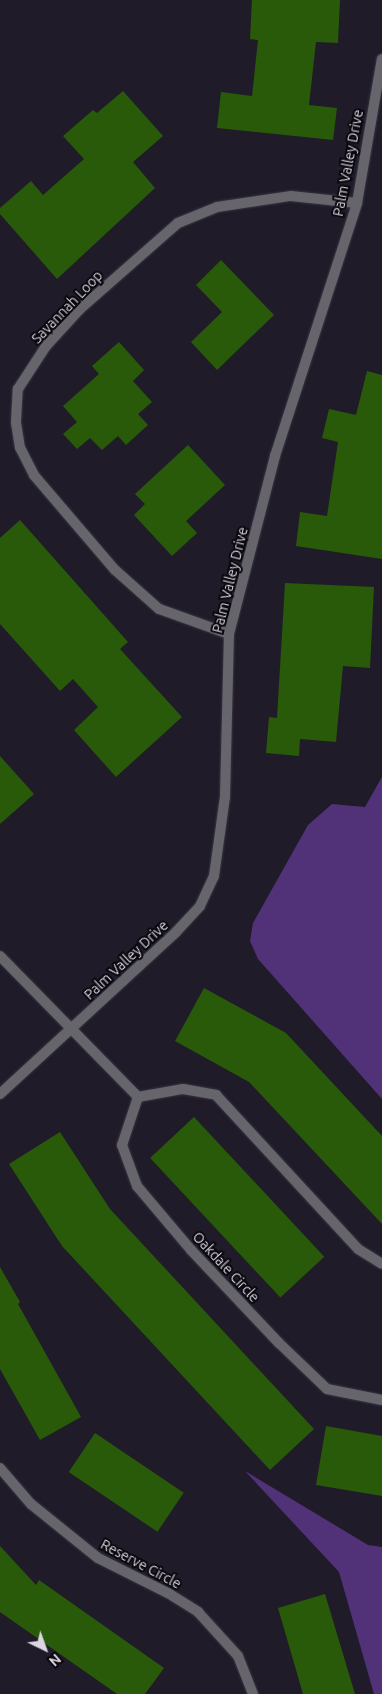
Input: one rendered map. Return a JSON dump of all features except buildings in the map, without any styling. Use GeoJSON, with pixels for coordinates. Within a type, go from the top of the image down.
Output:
{"type":"FeatureCollection","features":[{"type":"Feature","properties":{"kind":"street","name":"Palm Valley Drive"},"geometry":{"type":"LineString","coordinates":[[0,1094],[176,932],[200,906],[214,876],[225,797],[229,634],[275,456],[357,203],[382,59]]}},
{"type":"Feature","properties":{"kind":"street","name":"Savannah Loop"},"geometry":{"type":"LineString","coordinates":[[229,634],[159,609],[114,570],[34,475],[20,448],[16,422],[18,389],[46,346],[80,309],[178,224],[217,207],[291,196],[357,203]]}},
{"type":"Feature","properties":{"kind":"street"},"geometry":{"type":"LineString","coordinates":[[0,956],[138,1097],[183,1089],[216,1095],[358,1248],[382,1264]]}},
{"type":"Feature","properties":{"kind":"street","name":"Oakdale Circle"},"geometry":{"type":"LineString","coordinates":[[138,1097],[122,1145],[137,1186],[191,1250],[278,1342],[327,1389],[382,1400]]}},
{"type":"Feature","properties":{"kind":"street","name":"Reserve Circle"},"geometry":{"type":"LineString","coordinates":[[0,1468],[31,1504],[98,1558],[168,1593],[198,1612],[238,1656],[253,1694]]}},
{"type":"Feature","properties":{"kind":"shaded area"},"geometry":{"type":"Polygon","coordinates":[[[382,777],[382,1099],[258,959],[250,941],[253,923],[308,825],[332,804],[365,807],[382,777]]]}},
{"type":"Feature","properties":{"kind":"shaded area"},"geometry":{"type":"Polygon","coordinates":[[[245,1471],[368,1545],[382,1547],[382,1694],[374,1694],[339,1572],[245,1471]]]}}]}
